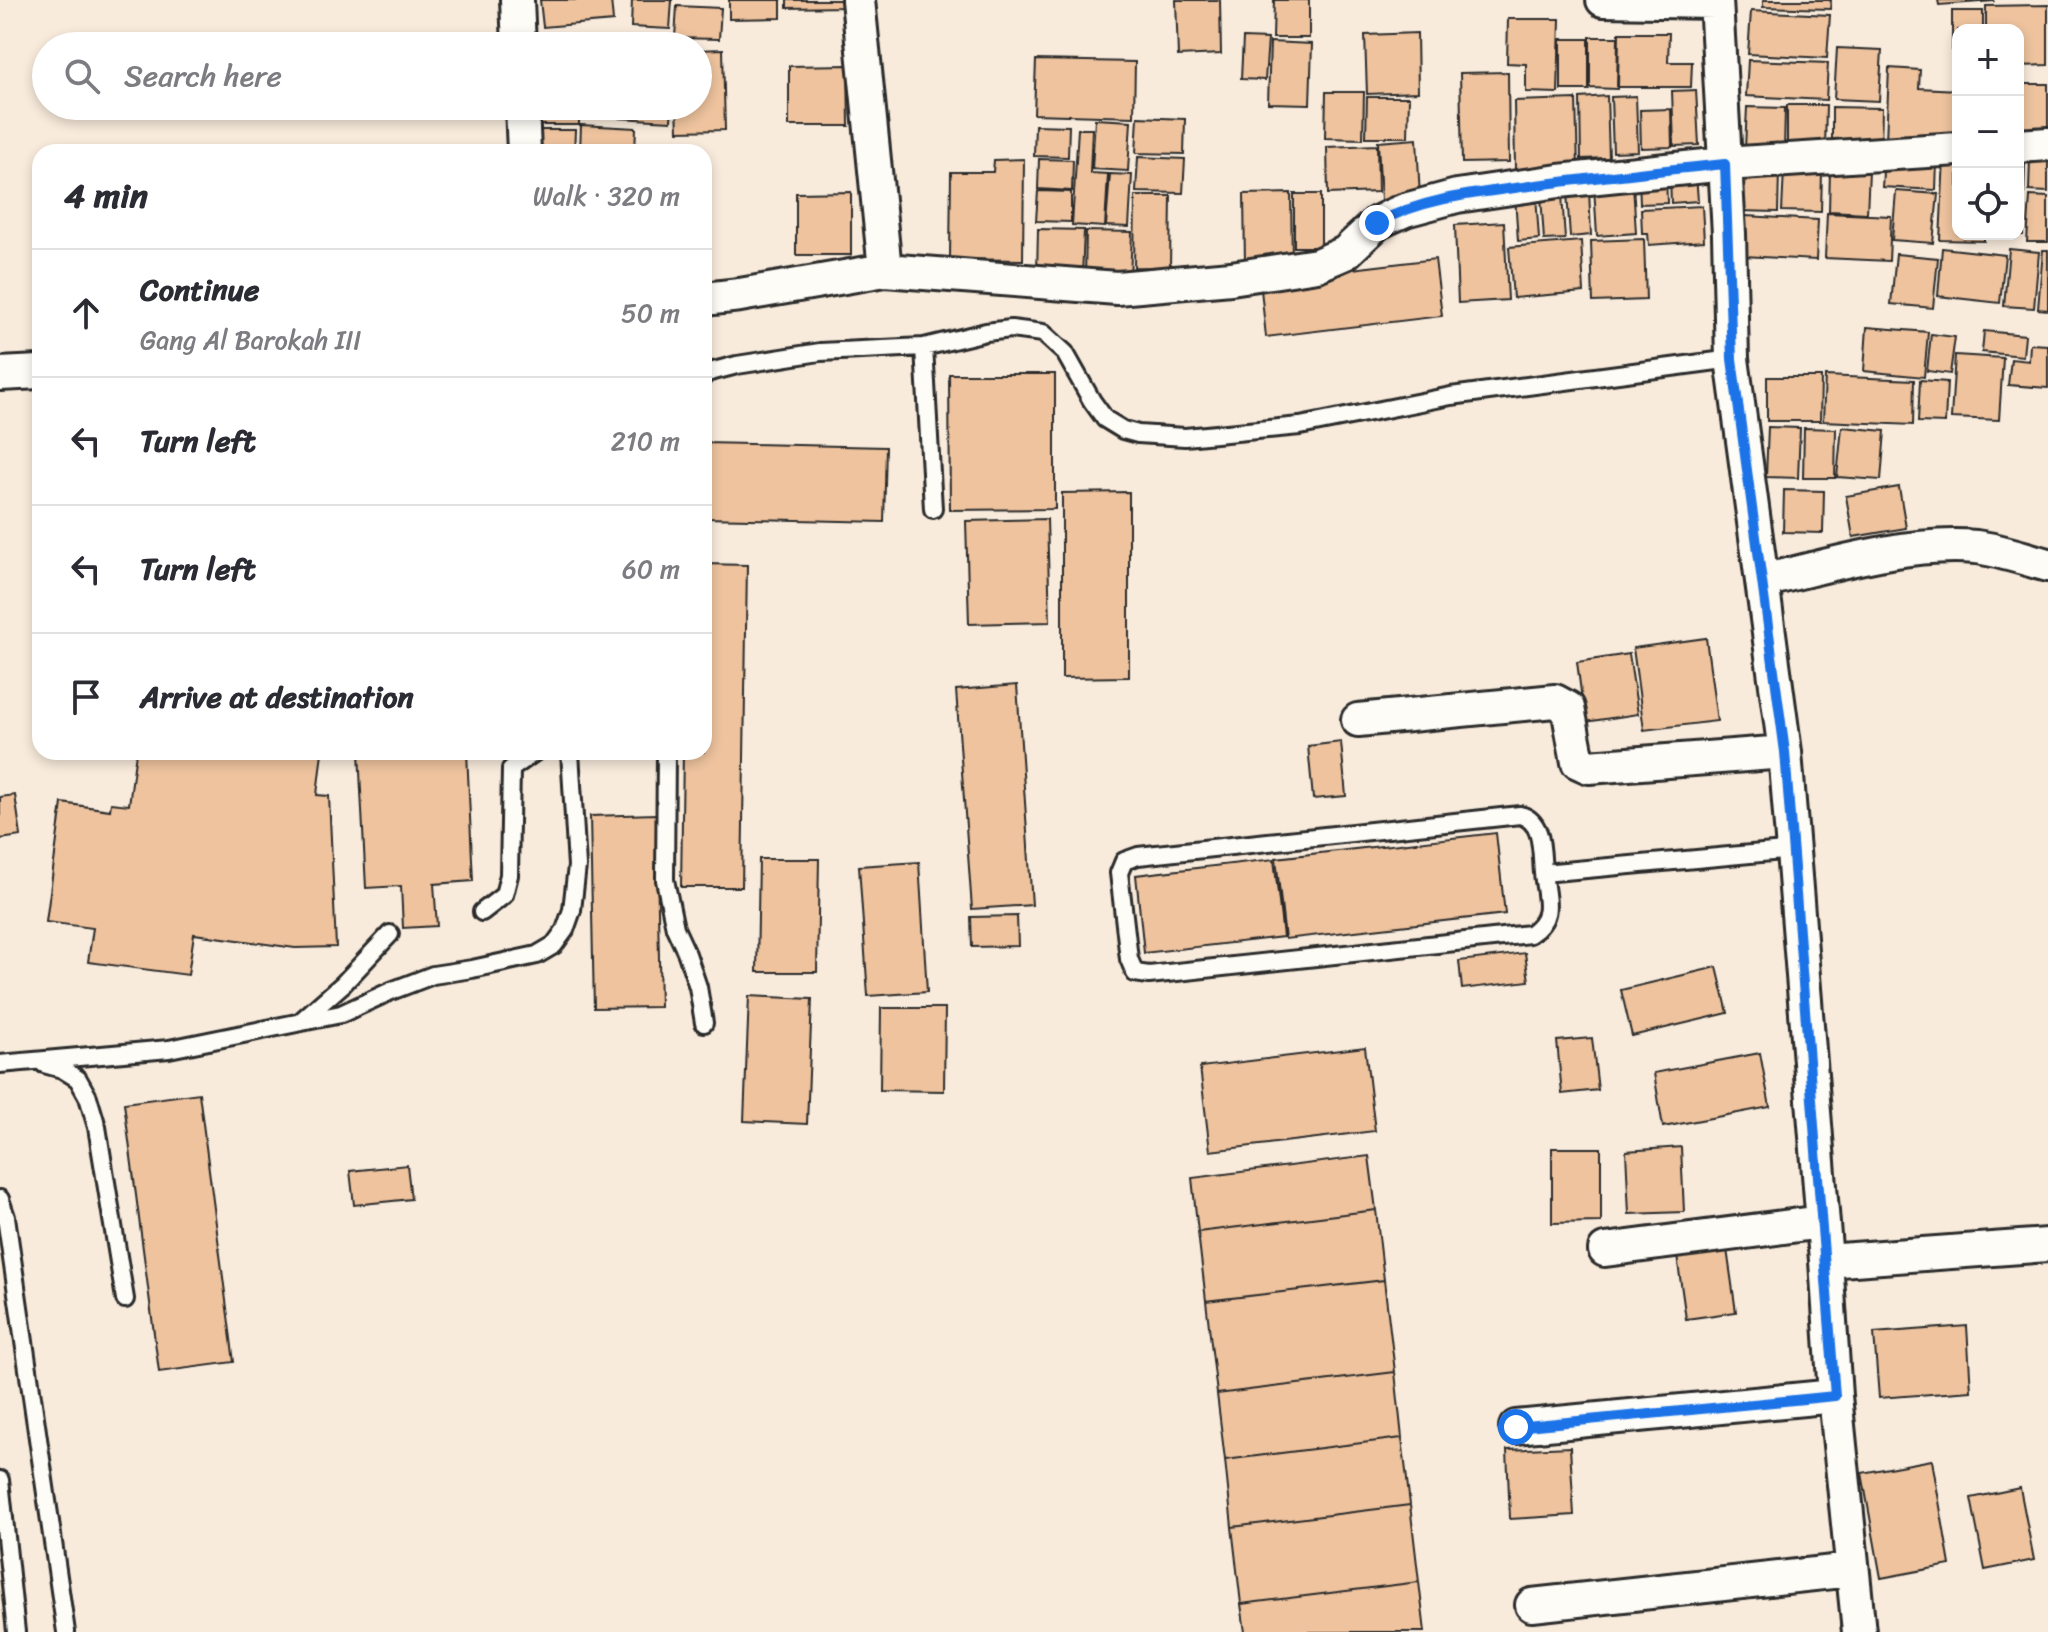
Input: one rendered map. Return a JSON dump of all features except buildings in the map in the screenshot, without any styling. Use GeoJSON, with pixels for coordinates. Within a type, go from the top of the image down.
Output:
{"type":"FeatureCollection","features":[{"type":"Feature","properties":{"kind":"street"},"geometry":{"type":"LineString","coordinates":[[517,0],[518,32]]}},
{"type":"Feature","properties":{"kind":"street"},"geometry":{"type":"LineString","coordinates":[[858,0],[885,270]]}},
{"type":"Feature","properties":{"kind":"street"},"geometry":{"type":"LineString","coordinates":[[1603,0],[1716,1],[1732,359],[1785,752],[1835,1396],[1859,1632]]}},
{"type":"Feature","properties":{"kind":"street"},"geometry":{"type":"LineString","coordinates":[[523,120],[524,144]]}},
{"type":"Feature","properties":{"kind":"street"},"geometry":{"type":"LineString","coordinates":[[2024,146],[2048,144]]}},
{"type":"Feature","properties":{"kind":"street"},"geometry":{"type":"LineString","coordinates":[[712,298],[885,270],[1117,288],[1231,278],[1317,265],[1345,253],[1377,223],[1389,217],[1457,196],[1559,181],[1725,164],[1952,149]]}},
{"type":"Feature","properties":{"kind":"street"},"geometry":{"type":"LineString","coordinates":[[0,374],[32,372]]}},
{"type":"Feature","properties":{"kind":"street"},"geometry":{"type":"LineString","coordinates":[[1763,581],[1873,555],[1946,546],[1979,548],[2048,565]]}},
{"type":"Feature","properties":{"kind":"street"},"geometry":{"type":"LineString","coordinates":[[1358,720],[1555,701],[1568,708],[1578,762],[1589,767],[1785,752]]}},
{"type":"Feature","properties":{"kind":"street"},"geometry":{"type":"LineString","coordinates":[[1605,1250],[1822,1222]]}},
{"type":"Feature","properties":{"kind":"street"},"geometry":{"type":"LineString","coordinates":[[1826,1261],[2048,1245]]}},
{"type":"Feature","properties":{"kind":"street"},"geometry":{"type":"LineString","coordinates":[[1516,1427],[1835,1396]]}},
{"type":"Feature","properties":{"kind":"street"},"geometry":{"type":"LineString","coordinates":[[1532,1605],[1851,1570]]}},
{"type":"Feature","properties":{"kind":"lane"},"geometry":{"type":"LineString","coordinates":[[712,373],[737,365],[820,352],[924,347],[1011,329],[1043,333],[1065,353],[1105,419],[1123,430],[1138,434],[1185,437],[1300,426],[1451,396],[1732,359]]}},
{"type":"Feature","properties":{"kind":"lane"},"geometry":{"type":"LineString","coordinates":[[924,347],[933,509]]}},
{"type":"Feature","properties":{"kind":"lane"},"geometry":{"type":"LineString","coordinates":[[482,912],[504,895],[509,875],[511,769],[524,760]]}},
{"type":"Feature","properties":{"kind":"lane"},"geometry":{"type":"LineString","coordinates":[[0,1064],[169,1049],[341,1014],[433,975],[537,955],[554,945],[565,930],[572,910],[577,866],[570,760]]}},
{"type":"Feature","properties":{"kind":"lane"},"geometry":{"type":"LineString","coordinates":[[666,760],[665,880],[675,928],[698,987],[704,1023]]}},
{"type":"Feature","properties":{"kind":"lane"},"geometry":{"type":"LineString","coordinates":[[1520,815],[1530,818],[1538,828],[1543,873],[1547,915],[1541,927],[1530,934],[1149,975],[1135,973],[1129,959],[1119,873],[1124,861],[1138,856],[1520,815]]}},
{"type":"Feature","properties":{"kind":"lane"},"geometry":{"type":"LineString","coordinates":[[1543,873],[1794,850]]}},
{"type":"Feature","properties":{"kind":"lane"},"geometry":{"type":"LineString","coordinates":[[300,1022],[343,984],[390,934]]}},
{"type":"Feature","properties":{"kind":"lane"},"geometry":{"type":"LineString","coordinates":[[31,1060],[62,1069],[78,1079],[88,1097],[97,1127],[125,1299]]}},
{"type":"Feature","properties":{"kind":"lane"},"geometry":{"type":"LineString","coordinates":[[0,1199],[6,1217],[66,1632]]}},
{"type":"Feature","properties":{"kind":"lane"},"geometry":{"type":"LineString","coordinates":[[0,1480],[16,1632]]}},
{"type":"Feature","properties":{"kind":"route"},"geometry":{"type":"LineString","coordinates":[[1377,223],[1405,210],[1457,196],[1559,181],[1725,164],[1732,359],[1785,752],[1835,1396],[1516,1427]]}}]}
